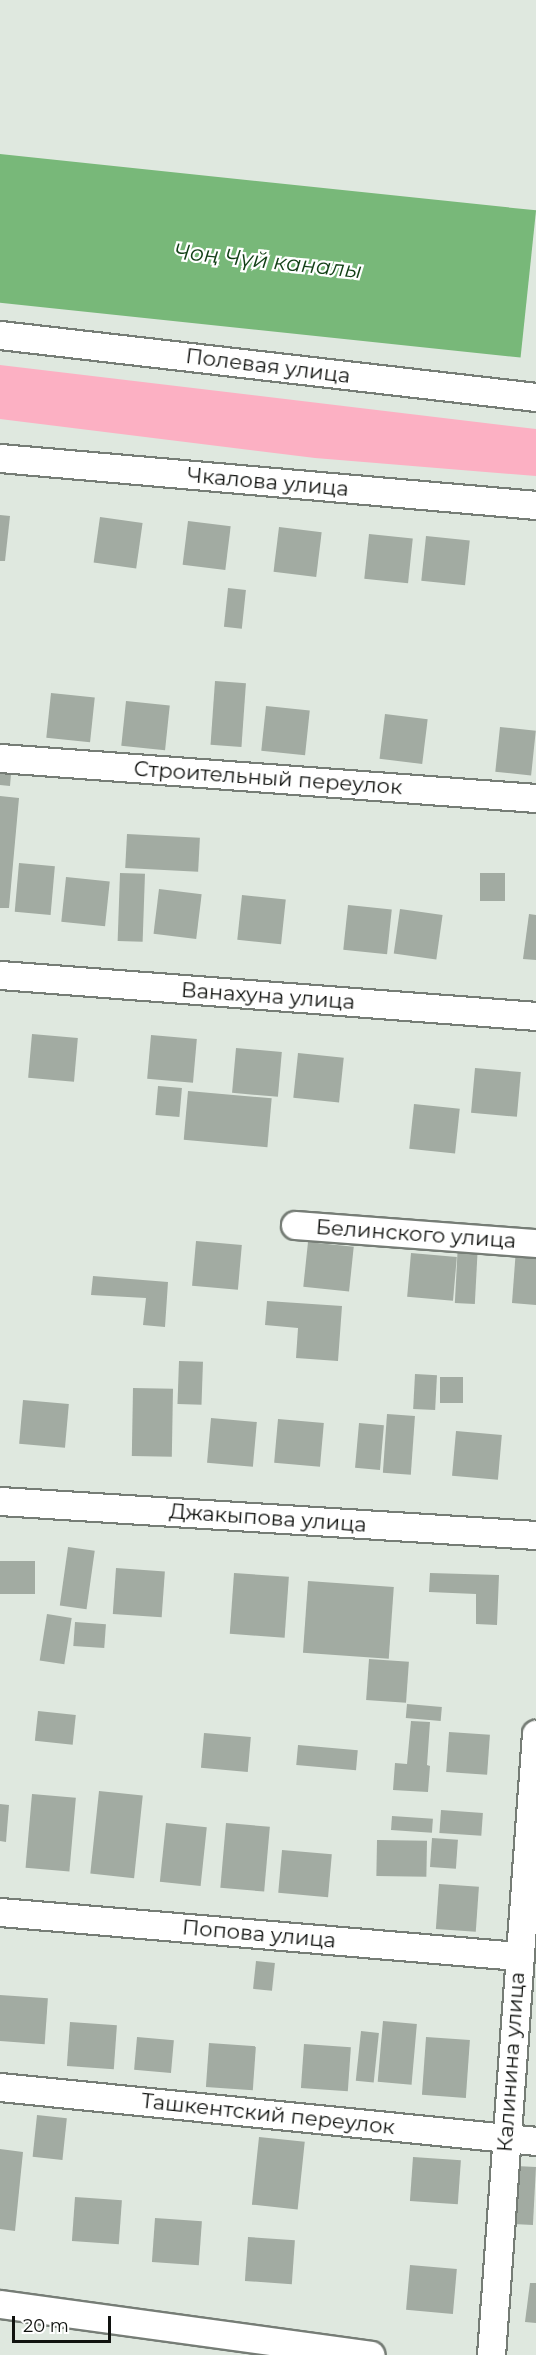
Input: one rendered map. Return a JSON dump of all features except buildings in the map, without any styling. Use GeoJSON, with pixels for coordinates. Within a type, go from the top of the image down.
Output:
{"type":"FeatureCollection","features":[{"type":"Feature","properties":{"kind":"street","name":"Полевая улица"},"geometry":{"type":"LineString","coordinates":[[0,335],[536,397]]}},
{"type":"Feature","properties":{"kind":"street","name":"Чкалова улица"},"geometry":{"type":"LineString","coordinates":[[0,458],[536,505]]}},
{"type":"Feature","properties":{"kind":"street","name":"Строительный переулок"},"geometry":{"type":"LineString","coordinates":[[0,758],[536,798]]}},
{"type":"Feature","properties":{"kind":"street","name":"Ванахуна улица"},"geometry":{"type":"LineString","coordinates":[[0,975],[536,1016]]}},
{"type":"Feature","properties":{"kind":"street","name":"Белинского улица"},"geometry":{"type":"LineString","coordinates":[[295,1226],[536,1243]]}},
{"type":"Feature","properties":{"kind":"street","name":"Джакыпова улица"},"geometry":{"type":"LineString","coordinates":[[0,1500],[536,1535]]}},
{"type":"Feature","properties":{"kind":"street","name":"Калинина улица"},"geometry":{"type":"LineString","coordinates":[[491,2355],[518,1956],[536,1734]]}},
{"type":"Feature","properties":{"kind":"street","name":"Попова улица"},"geometry":{"type":"LineString","coordinates":[[0,1912],[518,1956]]}},
{"type":"Feature","properties":{"kind":"street","name":"Ташкентский переулок"},"geometry":{"type":"LineString","coordinates":[[0,2087],[536,2141]]}},
{"type":"Feature","properties":{"kind":"street"},"geometry":{"type":"LineString","coordinates":[[0,2304],[205,2344],[371,2355]]}},
{"type":"Feature","properties":{"kind":"shaded area"},"geometry":{"type":"Polygon","coordinates":[[[0,365],[536,429],[536,476],[315,458],[0,419],[0,365]]]}},
{"type":"Feature","properties":{"kind":"water","name":"Чоң Чүй каналы"},"geometry":{"type":"Polygon","coordinates":[[[0,154],[536,210],[521,358],[0,303],[0,154]]]}}]}
